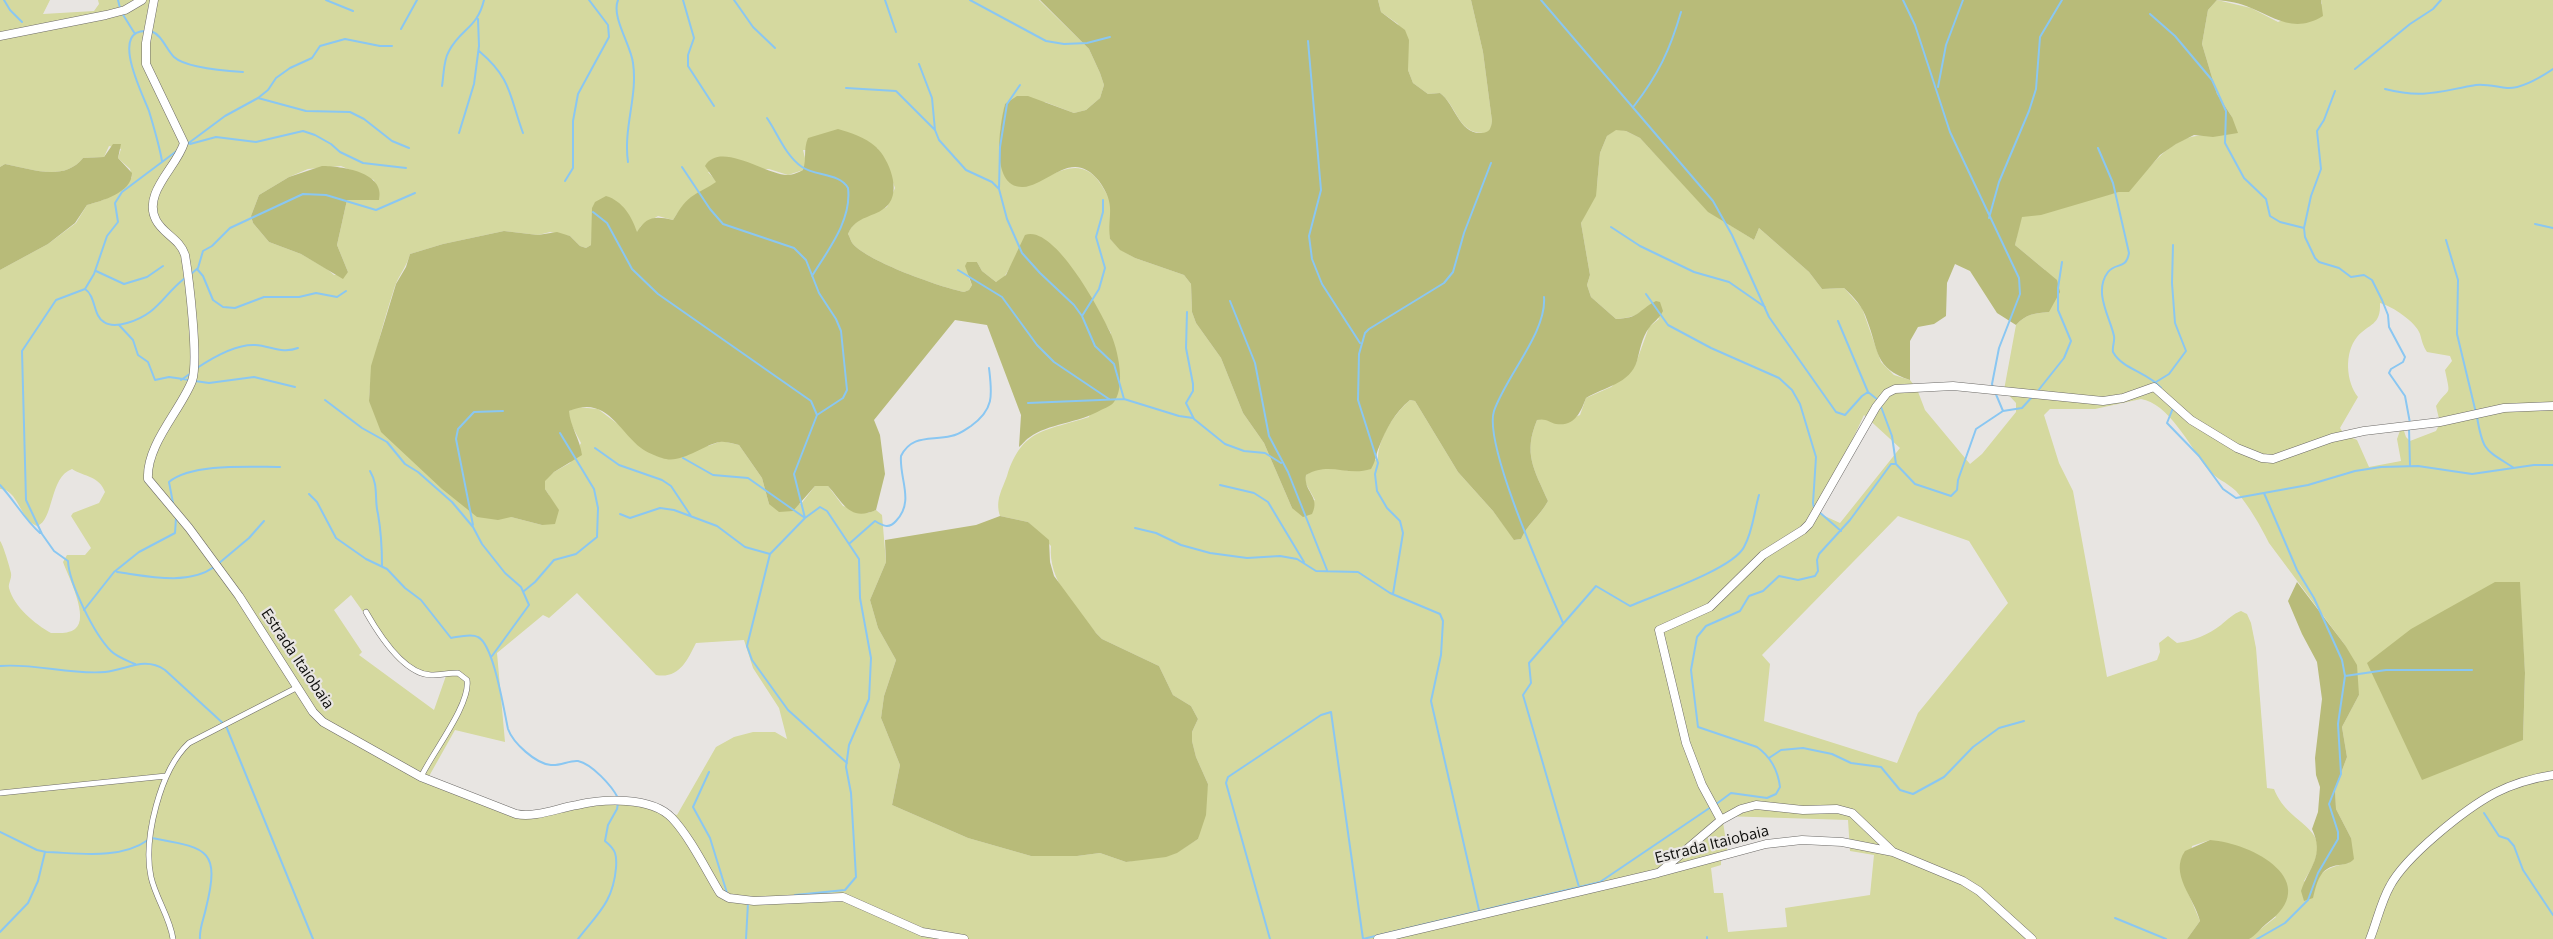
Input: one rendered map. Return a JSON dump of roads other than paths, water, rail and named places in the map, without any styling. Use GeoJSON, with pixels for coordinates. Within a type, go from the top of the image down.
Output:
{"type":"FeatureCollection","features":[{"type":"Feature","properties":{"kind":"street"},"geometry":{"type":"LineString","coordinates":[[0,36],[106,15],[125,10],[142,0]]}},
{"type":"Feature","properties":{"kind":"street","name":"Estrada Itaiobaia"},"geometry":{"type":"LineString","coordinates":[[154,0],[146,42],[146,64],[184,143],[157,192],[153,210],[158,225],[179,242],[186,255],[195,360],[191,382],[149,463],[148,478],[151,485],[189,528],[239,596],[285,666],[296,688],[323,722],[421,777],[522,815],[602,800],[622,800],[656,808],[672,818],[724,896],[754,901],[843,897],[922,932],[964,939]]}},
{"type":"Feature","properties":{"kind":"street"},"geometry":{"type":"LineString","coordinates":[[1721,820],[1702,785],[1686,742],[1659,630],[1710,607],[1763,555],[1804,530],[1876,407],[1887,393],[1903,388],[1953,386],[2103,401],[2123,398],[2154,387],[2191,420],[2237,448],[2262,458],[2273,459],[2332,438],[2364,431],[2440,422],[2504,408],[2553,406]]}},
{"type":"Feature","properties":{"kind":"street"},"geometry":{"type":"LineString","coordinates":[[366,612],[382,639],[410,666],[432,675],[458,673],[467,680],[466,697],[430,757],[421,777]]}},
{"type":"Feature","properties":{"kind":"street"},"geometry":{"type":"LineString","coordinates":[[173,939],[171,926],[151,878],[149,859],[154,821],[166,776],[178,753],[189,743],[296,688]]}},
{"type":"Feature","properties":{"kind":"street"},"geometry":{"type":"LineString","coordinates":[[2370,939],[2390,885],[2398,872],[2423,846],[2495,794],[2512,786],[2553,775]]}},
{"type":"Feature","properties":{"kind":"street"},"geometry":{"type":"LineString","coordinates":[[0,793],[166,776]]}},
{"type":"Feature","properties":{"kind":"street"},"geometry":{"type":"LineString","coordinates":[[1658,873],[1721,820],[1749,806],[1837,809],[1852,813],[1893,852]]}},
{"type":"Feature","properties":{"kind":"street","name":"Estrada Itaiobaia"},"geometry":{"type":"LineString","coordinates":[[1378,939],[1658,873],[1761,845],[1784,841],[1831,840],[1893,852],[1972,886],[2032,939]]}},
{"type":"Feature","properties":{"kind":"waterway"},"geometry":{"type":"LineString","coordinates":[[4,0],[10,10],[22,22]]}},
{"type":"Feature","properties":{"kind":"waterway"},"geometry":{"type":"LineString","coordinates":[[118,0],[120,8]]}},
{"type":"Feature","properties":{"kind":"waterway"},"geometry":{"type":"LineString","coordinates":[[326,0],[353,11]]}},
{"type":"Feature","properties":{"kind":"waterway"},"geometry":{"type":"LineString","coordinates":[[401,29],[417,0]]}},
{"type":"Feature","properties":{"kind":"waterway"},"geometry":{"type":"LineString","coordinates":[[442,86],[447,55],[454,43],[473,23],[481,10],[484,0]]}},
{"type":"Feature","properties":{"kind":"waterway"},"geometry":{"type":"LineString","coordinates":[[565,181],[573,168],[573,121],[578,94],[609,37],[608,25],[589,0]]}},
{"type":"Feature","properties":{"kind":"waterway"},"geometry":{"type":"LineString","coordinates":[[618,0],[617,14],[633,63],[634,75],[627,137],[628,162]]}},
{"type":"Feature","properties":{"kind":"waterway"},"geometry":{"type":"LineString","coordinates":[[683,0],[694,38],[688,55],[688,66],[714,106]]}},
{"type":"Feature","properties":{"kind":"waterway"},"geometry":{"type":"LineString","coordinates":[[734,0],[753,27],[775,48]]}},
{"type":"Feature","properties":{"kind":"waterway"},"geometry":{"type":"LineString","coordinates":[[885,0],[896,32]]}},
{"type":"Feature","properties":{"kind":"waterway"},"geometry":{"type":"LineString","coordinates":[[970,0],[1046,41],[1064,44],[1087,43],[1110,37]]}},
{"type":"Feature","properties":{"kind":"waterway"},"geometry":{"type":"LineString","coordinates":[[1541,0],[1713,201],[1732,235],[1769,317],[1836,412],[1845,415],[1868,392]]}},
{"type":"Feature","properties":{"kind":"waterway"},"geometry":{"type":"LineString","coordinates":[[1903,0],[1915,25],[1950,132],[2019,278],[2020,294],[1999,348],[1992,384],[1993,388]]}},
{"type":"Feature","properties":{"kind":"waterway"},"geometry":{"type":"LineString","coordinates":[[1938,87],[1946,45],[1963,0]]}},
{"type":"Feature","properties":{"kind":"waterway"},"geometry":{"type":"LineString","coordinates":[[1989,218],[1999,182],[2029,111],[2036,89],[2040,37],[2062,0]]}},
{"type":"Feature","properties":{"kind":"waterway"},"geometry":{"type":"LineString","coordinates":[[2355,69],[2410,24],[2433,9],[2441,0]]}},
{"type":"Feature","properties":{"kind":"waterway"},"geometry":{"type":"LineString","coordinates":[[1634,106],[1650,84],[1662,62],[1681,12]]}},
{"type":"Feature","properties":{"kind":"waterway"},"geometry":{"type":"LineString","coordinates":[[122,13],[135,34]]}},
{"type":"Feature","properties":{"kind":"waterway"},"geometry":{"type":"LineString","coordinates":[[2150,14],[2175,36],[2212,80],[2226,111],[2225,143],[2244,178],[2266,199],[2270,216],[2280,222],[2304,228]]}},
{"type":"Feature","properties":{"kind":"waterway"},"geometry":{"type":"LineString","coordinates":[[459,133],[474,84],[479,46],[478,19]]}},
{"type":"Feature","properties":{"kind":"waterway"},"geometry":{"type":"LineString","coordinates":[[146,31],[135,34],[130,41],[129,52],[136,79],[149,111],[162,161]]}},
{"type":"Feature","properties":{"kind":"waterway"},"geometry":{"type":"LineString","coordinates":[[151,31],[164,42],[171,54],[180,61],[207,68],[243,72]]}},
{"type":"Feature","properties":{"kind":"waterway"},"geometry":{"type":"LineString","coordinates":[[186,145],[225,116],[258,98],[268,90],[276,78],[290,68],[312,58],[320,46],[345,39],[380,46],[392,46]]}},
{"type":"Feature","properties":{"kind":"waterway"},"geometry":{"type":"LineString","coordinates":[[1308,41],[1321,190],[1309,236],[1312,259],[1322,284],[1360,343]]}},
{"type":"Feature","properties":{"kind":"waterway"},"geometry":{"type":"LineString","coordinates":[[479,51],[490,61],[504,79],[523,133]]}},
{"type":"Feature","properties":{"kind":"waterway"},"geometry":{"type":"LineString","coordinates":[[919,64],[932,98],[935,130],[939,140],[966,170],[992,182],[999,189]]}},
{"type":"Feature","properties":{"kind":"waterway"},"geometry":{"type":"LineString","coordinates":[[2385,89],[2421,94],[2476,85],[2513,88],[2531,82],[2553,69]]}},
{"type":"Feature","properties":{"kind":"waterway"},"geometry":{"type":"LineString","coordinates":[[1020,85],[1007,104],[1000,147],[999,189],[1007,219],[1022,253],[1074,305],[1082,316],[1095,346],[1114,364],[1124,399]]}},
{"type":"Feature","properties":{"kind":"waterway"},"geometry":{"type":"LineString","coordinates":[[846,88],[896,91],[935,130]]}},
{"type":"Feature","properties":{"kind":"waterway"},"geometry":{"type":"LineString","coordinates":[[2335,91],[2324,120],[2317,131],[2321,169],[2311,196],[2304,228],[2305,237],[2315,258],[2319,262],[2339,268],[2351,277],[2364,275],[2372,280],[2388,315],[2389,327],[2405,357],[2403,362],[2391,369],[2389,373],[2405,396],[2410,423]]}},
{"type":"Feature","properties":{"kind":"waterway"},"geometry":{"type":"LineString","coordinates":[[258,98],[306,111],[350,112],[364,119],[392,141],[409,148]]}},
{"type":"Feature","properties":{"kind":"waterway"},"geometry":{"type":"LineString","coordinates":[[767,118],[786,150],[796,162],[807,170],[833,177],[844,183],[848,188],[848,200],[843,223],[812,276]]}},
{"type":"Feature","properties":{"kind":"waterway"},"geometry":{"type":"LineString","coordinates":[[190,144],[216,137],[256,142],[303,131],[315,135],[331,144],[340,152],[363,163],[406,168]]}},
{"type":"Feature","properties":{"kind":"waterway"},"geometry":{"type":"LineString","coordinates":[[2098,148],[2113,183],[2129,253],[2126,262],[2108,272],[2102,288],[2102,296],[2114,336],[2113,352],[2123,363],[2149,378],[2161,388]]}},
{"type":"Feature","properties":{"kind":"waterway"},"geometry":{"type":"LineString","coordinates":[[135,664],[113,653],[97,633],[78,595],[69,570],[68,561],[54,551],[42,534],[26,500],[22,351],[56,300],[85,289],[94,274],[107,236],[118,222],[115,203],[122,192],[178,150]]}},
{"type":"Feature","properties":{"kind":"waterway"},"geometry":{"type":"LineString","coordinates":[[1393,594],[1403,533],[1400,521],[1387,508],[1377,491],[1375,474],[1378,463],[1358,400],[1359,354],[1365,333],[1369,329],[1444,283],[1453,272],[1464,233],[1491,163]]}},
{"type":"Feature","properties":{"kind":"waterway"},"geometry":{"type":"LineString","coordinates":[[682,167],[710,209],[723,224],[794,248],[806,260],[819,293],[836,319],[841,331],[847,390],[843,398],[817,415]]}},
{"type":"Feature","properties":{"kind":"waterway"},"geometry":{"type":"LineString","coordinates":[[191,274],[198,268],[203,251],[212,246],[230,228],[303,194],[326,195],[376,210],[415,193]]}},
{"type":"Feature","properties":{"kind":"waterway"},"geometry":{"type":"LineString","coordinates":[[1082,316],[1099,289],[1105,268],[1096,237],[1103,212],[1103,200]]}},
{"type":"Feature","properties":{"kind":"waterway"},"geometry":{"type":"LineString","coordinates":[[593,212],[607,223],[632,269],[658,294],[811,401],[817,415],[794,474],[805,518]]}},
{"type":"Feature","properties":{"kind":"waterway"},"geometry":{"type":"LineString","coordinates":[[2535,224],[2553,228]]}},
{"type":"Feature","properties":{"kind":"waterway"},"geometry":{"type":"LineString","coordinates":[[1611,227],[1640,246],[1694,272],[1729,282],[1765,307]]}},
{"type":"Feature","properties":{"kind":"waterway"},"geometry":{"type":"LineString","coordinates":[[2446,240],[2458,280],[2457,334],[2476,413]]}},
{"type":"Feature","properties":{"kind":"waterway"},"geometry":{"type":"LineString","coordinates":[[2156,382],[2169,374],[2186,351],[2175,323],[2172,283],[2173,245]]}},
{"type":"Feature","properties":{"kind":"waterway"},"geometry":{"type":"LineString","coordinates":[[2037,392],[2064,358],[2071,341],[2058,310],[2058,288],[2062,262]]}},
{"type":"Feature","properties":{"kind":"waterway"},"geometry":{"type":"LineString","coordinates":[[96,271],[124,284],[147,277],[163,266]]}},
{"type":"Feature","properties":{"kind":"waterway"},"geometry":{"type":"LineString","coordinates":[[197,269],[203,276],[213,300],[223,307],[235,308],[264,297],[299,297],[316,293],[337,297],[346,291]]}},
{"type":"Feature","properties":{"kind":"waterway"},"geometry":{"type":"LineString","coordinates":[[958,270],[1002,297],[1037,345],[1054,362],[1109,399]]}},
{"type":"Feature","properties":{"kind":"waterway"},"geometry":{"type":"LineString","coordinates":[[85,289],[89,292],[100,319],[110,325],[118,325],[146,315],[185,278]]}},
{"type":"Feature","properties":{"kind":"waterway"},"geometry":{"type":"LineString","coordinates":[[1646,294],[1668,325],[1711,348],[1779,378],[1792,390],[1800,404],[1816,457],[1814,508]]}},
{"type":"Feature","properties":{"kind":"waterway"},"geometry":{"type":"LineString","coordinates":[[1544,297],[1539,325],[1500,397],[1494,411],[1493,428],[1498,453],[1518,516],[1563,623]]}},
{"type":"Feature","properties":{"kind":"waterway"},"geometry":{"type":"LineString","coordinates":[[1230,301],[1255,363],[1269,436],[1288,472],[1327,570]]}},
{"type":"Feature","properties":{"kind":"waterway"},"geometry":{"type":"LineString","coordinates":[[1187,312],[1186,348],[1193,391],[1186,403],[1194,419],[1225,444],[1244,451],[1265,453],[1281,463]]}},
{"type":"Feature","properties":{"kind":"waterway"},"geometry":{"type":"LineString","coordinates":[[1838,321],[1868,392],[1878,400]]}},
{"type":"Feature","properties":{"kind":"waterway"},"geometry":{"type":"LineString","coordinates":[[119,325],[133,340],[138,355],[148,362],[155,380],[169,377],[190,380]]}},
{"type":"Feature","properties":{"kind":"waterway"},"geometry":{"type":"LineString","coordinates":[[197,368],[232,349],[248,345],[287,350],[298,348]]}},
{"type":"Feature","properties":{"kind":"waterway"},"geometry":{"type":"LineString","coordinates":[[850,543],[875,521],[888,526],[893,524],[902,513],[905,506],[905,490],[901,456],[905,449],[916,441],[954,435],[979,420],[988,407],[990,400],[989,368]]}},
{"type":"Feature","properties":{"kind":"waterway"},"geometry":{"type":"LineString","coordinates":[[181,380],[191,373]]}},
{"type":"Feature","properties":{"kind":"waterway"},"geometry":{"type":"LineString","coordinates":[[195,381],[209,383],[254,377],[295,387]]}},
{"type":"Feature","properties":{"kind":"waterway"},"geometry":{"type":"LineString","coordinates":[[1995,392],[2003,411]]}},
{"type":"Feature","properties":{"kind":"waterway"},"geometry":{"type":"LineString","coordinates":[[1880,404],[1892,436],[1896,464],[1915,484],[1951,496],[1957,490],[1958,480],[1976,429],[2003,411],[2022,408],[2032,397]]}},
{"type":"Feature","properties":{"kind":"waterway"},"geometry":{"type":"LineString","coordinates":[[1028,403],[1124,399],[1179,416],[1193,418]]}},
{"type":"Feature","properties":{"kind":"waterway"},"geometry":{"type":"LineString","coordinates":[[325,400],[362,428],[387,442],[405,464],[418,472],[452,502],[473,527],[482,544],[505,573],[521,587],[529,605],[492,656]]}},
{"type":"Feature","properties":{"kind":"waterway"},"geometry":{"type":"LineString","coordinates":[[2173,408],[2167,423],[2199,456],[2223,489],[2236,498],[2308,485],[2355,471],[2381,467],[2418,466],[2472,474],[2534,465],[2553,465]]}},
{"type":"Feature","properties":{"kind":"waterway"},"geometry":{"type":"LineString","coordinates":[[473,525],[456,439],[458,429],[474,412],[503,411]]}},
{"type":"Feature","properties":{"kind":"waterway"},"geometry":{"type":"LineString","coordinates":[[2477,417],[2484,444],[2491,453],[2514,468]]}},
{"type":"Feature","properties":{"kind":"waterway"},"geometry":{"type":"LineString","coordinates":[[2409,428],[2410,466]]}},
{"type":"Feature","properties":{"kind":"waterway"},"geometry":{"type":"LineString","coordinates":[[524,591],[535,582],[554,560],[576,554],[597,537],[598,508],[594,489],[560,433]]}},
{"type":"Feature","properties":{"kind":"waterway"},"geometry":{"type":"LineString","coordinates":[[595,448],[619,465],[662,480],[671,486],[691,516]]}},
{"type":"Feature","properties":{"kind":"waterway"},"geometry":{"type":"LineString","coordinates":[[683,458],[713,475],[748,478],[805,518]]}},
{"type":"Feature","properties":{"kind":"waterway"},"geometry":{"type":"LineString","coordinates":[[1715,805],[1731,793],[1767,798],[1776,794],[1780,787],[1778,775],[1773,765],[1757,747],[1698,727],[1691,670],[1697,637],[1706,626],[1740,611],[1749,596],[1763,591],[1779,576],[1798,580],[1815,576],[1818,571],[1817,560],[1819,554],[1850,520],[1891,464],[1896,464]]}},
{"type":"Feature","properties":{"kind":"waterway"},"geometry":{"type":"LineString","coordinates":[[173,503],[169,482],[179,476],[222,467],[280,467]]}},
{"type":"Feature","properties":{"kind":"waterway"},"geometry":{"type":"LineString","coordinates":[[370,471],[375,487],[382,566]]}},
{"type":"Feature","properties":{"kind":"waterway"},"geometry":{"type":"LineString","coordinates":[[0,485],[40,533]]}},
{"type":"Feature","properties":{"kind":"waterway"},"geometry":{"type":"LineString","coordinates":[[1220,485],[1254,493],[1268,502],[1304,562]]}},
{"type":"Feature","properties":{"kind":"waterway"},"geometry":{"type":"LineString","coordinates":[[2257,939],[2285,923],[2308,900],[2318,873],[2338,839],[2338,832],[2329,804],[2341,774],[2338,724],[2345,676],[2342,660],[2314,598],[2297,570],[2264,493]]}},
{"type":"Feature","properties":{"kind":"waterway"},"geometry":{"type":"LineString","coordinates":[[309,494],[317,502],[336,538],[366,559],[387,569],[405,588],[421,600],[451,638],[472,635],[478,637],[484,643],[493,665],[508,729],[526,752],[545,764],[554,765],[575,761],[583,763],[601,776],[618,798]]}},
{"type":"Feature","properties":{"kind":"waterway"},"geometry":{"type":"LineString","coordinates":[[1579,887],[1523,695],[1531,683],[1529,663],[1596,586],[1630,606],[1725,564],[1744,547],[1759,495]]}},
{"type":"Feature","properties":{"kind":"waterway"},"geometry":{"type":"LineString","coordinates":[[795,895],[845,890],[856,877],[851,793],[846,767],[849,745],[869,699],[871,658],[860,598],[859,559],[827,511],[820,507],[805,518],[770,554],[747,646],[752,660],[788,710],[847,763]]}},
{"type":"Feature","properties":{"kind":"waterway"},"geometry":{"type":"LineString","coordinates":[[620,514],[630,518],[660,508],[674,510],[717,526],[745,547],[770,554]]}},
{"type":"Feature","properties":{"kind":"waterway"},"geometry":{"type":"LineString","coordinates":[[1818,511],[1841,531]]}},
{"type":"Feature","properties":{"kind":"waterway"},"geometry":{"type":"LineString","coordinates":[[84,610],[114,572],[139,552],[175,533],[176,518]]}},
{"type":"Feature","properties":{"kind":"waterway"},"geometry":{"type":"LineString","coordinates":[[218,564],[249,538],[264,521]]}},
{"type":"Feature","properties":{"kind":"waterway"},"geometry":{"type":"LineString","coordinates":[[1135,528],[1156,533],[1181,545],[1210,553],[1247,558],[1280,556],[1297,559],[1316,571],[1358,572],[1390,593],[1440,614],[1443,621],[1441,655],[1431,701],[1479,910]]}},
{"type":"Feature","properties":{"kind":"waterway"},"geometry":{"type":"LineString","coordinates":[[117,572],[180,578],[204,573],[214,567]]}},
{"type":"Feature","properties":{"kind":"waterway"},"geometry":{"type":"LineString","coordinates":[[0,666],[105,672],[135,665],[150,664],[165,670],[226,726],[313,939]]}},
{"type":"Feature","properties":{"kind":"waterway"},"geometry":{"type":"LineString","coordinates":[[2345,676],[2386,670],[2472,670]]}},
{"type":"Feature","properties":{"kind":"waterway"},"geometry":{"type":"LineString","coordinates":[[1270,939],[1226,783],[1228,777],[1321,715],[1331,712],[1363,939]]}},
{"type":"Feature","properties":{"kind":"waterway"},"geometry":{"type":"LineString","coordinates":[[1769,758],[1781,750],[1803,748],[1832,754],[1851,763],[1881,767],[1900,790],[1913,794],[1944,777],[1973,747],[1999,728],[2024,721]]}},
{"type":"Feature","properties":{"kind":"waterway"},"geometry":{"type":"LineString","coordinates":[[709,772],[693,807],[710,838],[727,893]]}},
{"type":"Feature","properties":{"kind":"waterway"},"geometry":{"type":"LineString","coordinates":[[578,939],[598,914],[612,890],[616,856],[612,847],[605,841],[608,825],[617,809],[618,803]]}},
{"type":"Feature","properties":{"kind":"waterway"},"geometry":{"type":"LineString","coordinates":[[1363,939],[1600,882],[1711,807]]}},
{"type":"Feature","properties":{"kind":"waterway"},"geometry":{"type":"LineString","coordinates":[[2484,813],[2499,836],[2508,839],[2514,846],[2523,870],[2553,915]]}},
{"type":"Feature","properties":{"kind":"waterway"},"geometry":{"type":"LineString","coordinates":[[0,832],[37,850],[46,852],[112,853],[137,846],[148,840]]}},
{"type":"Feature","properties":{"kind":"waterway"},"geometry":{"type":"LineString","coordinates":[[152,838],[197,849],[205,854],[210,862],[210,888],[200,939]]}},
{"type":"Feature","properties":{"kind":"waterway"},"geometry":{"type":"LineString","coordinates":[[0,932],[28,903],[38,881],[45,852]]}},
{"type":"Feature","properties":{"kind":"waterway"},"geometry":{"type":"LineString","coordinates":[[746,939],[748,903]]}},
{"type":"Feature","properties":{"kind":"waterway"},"geometry":{"type":"LineString","coordinates":[[2115,918],[2166,939]]}}]}
